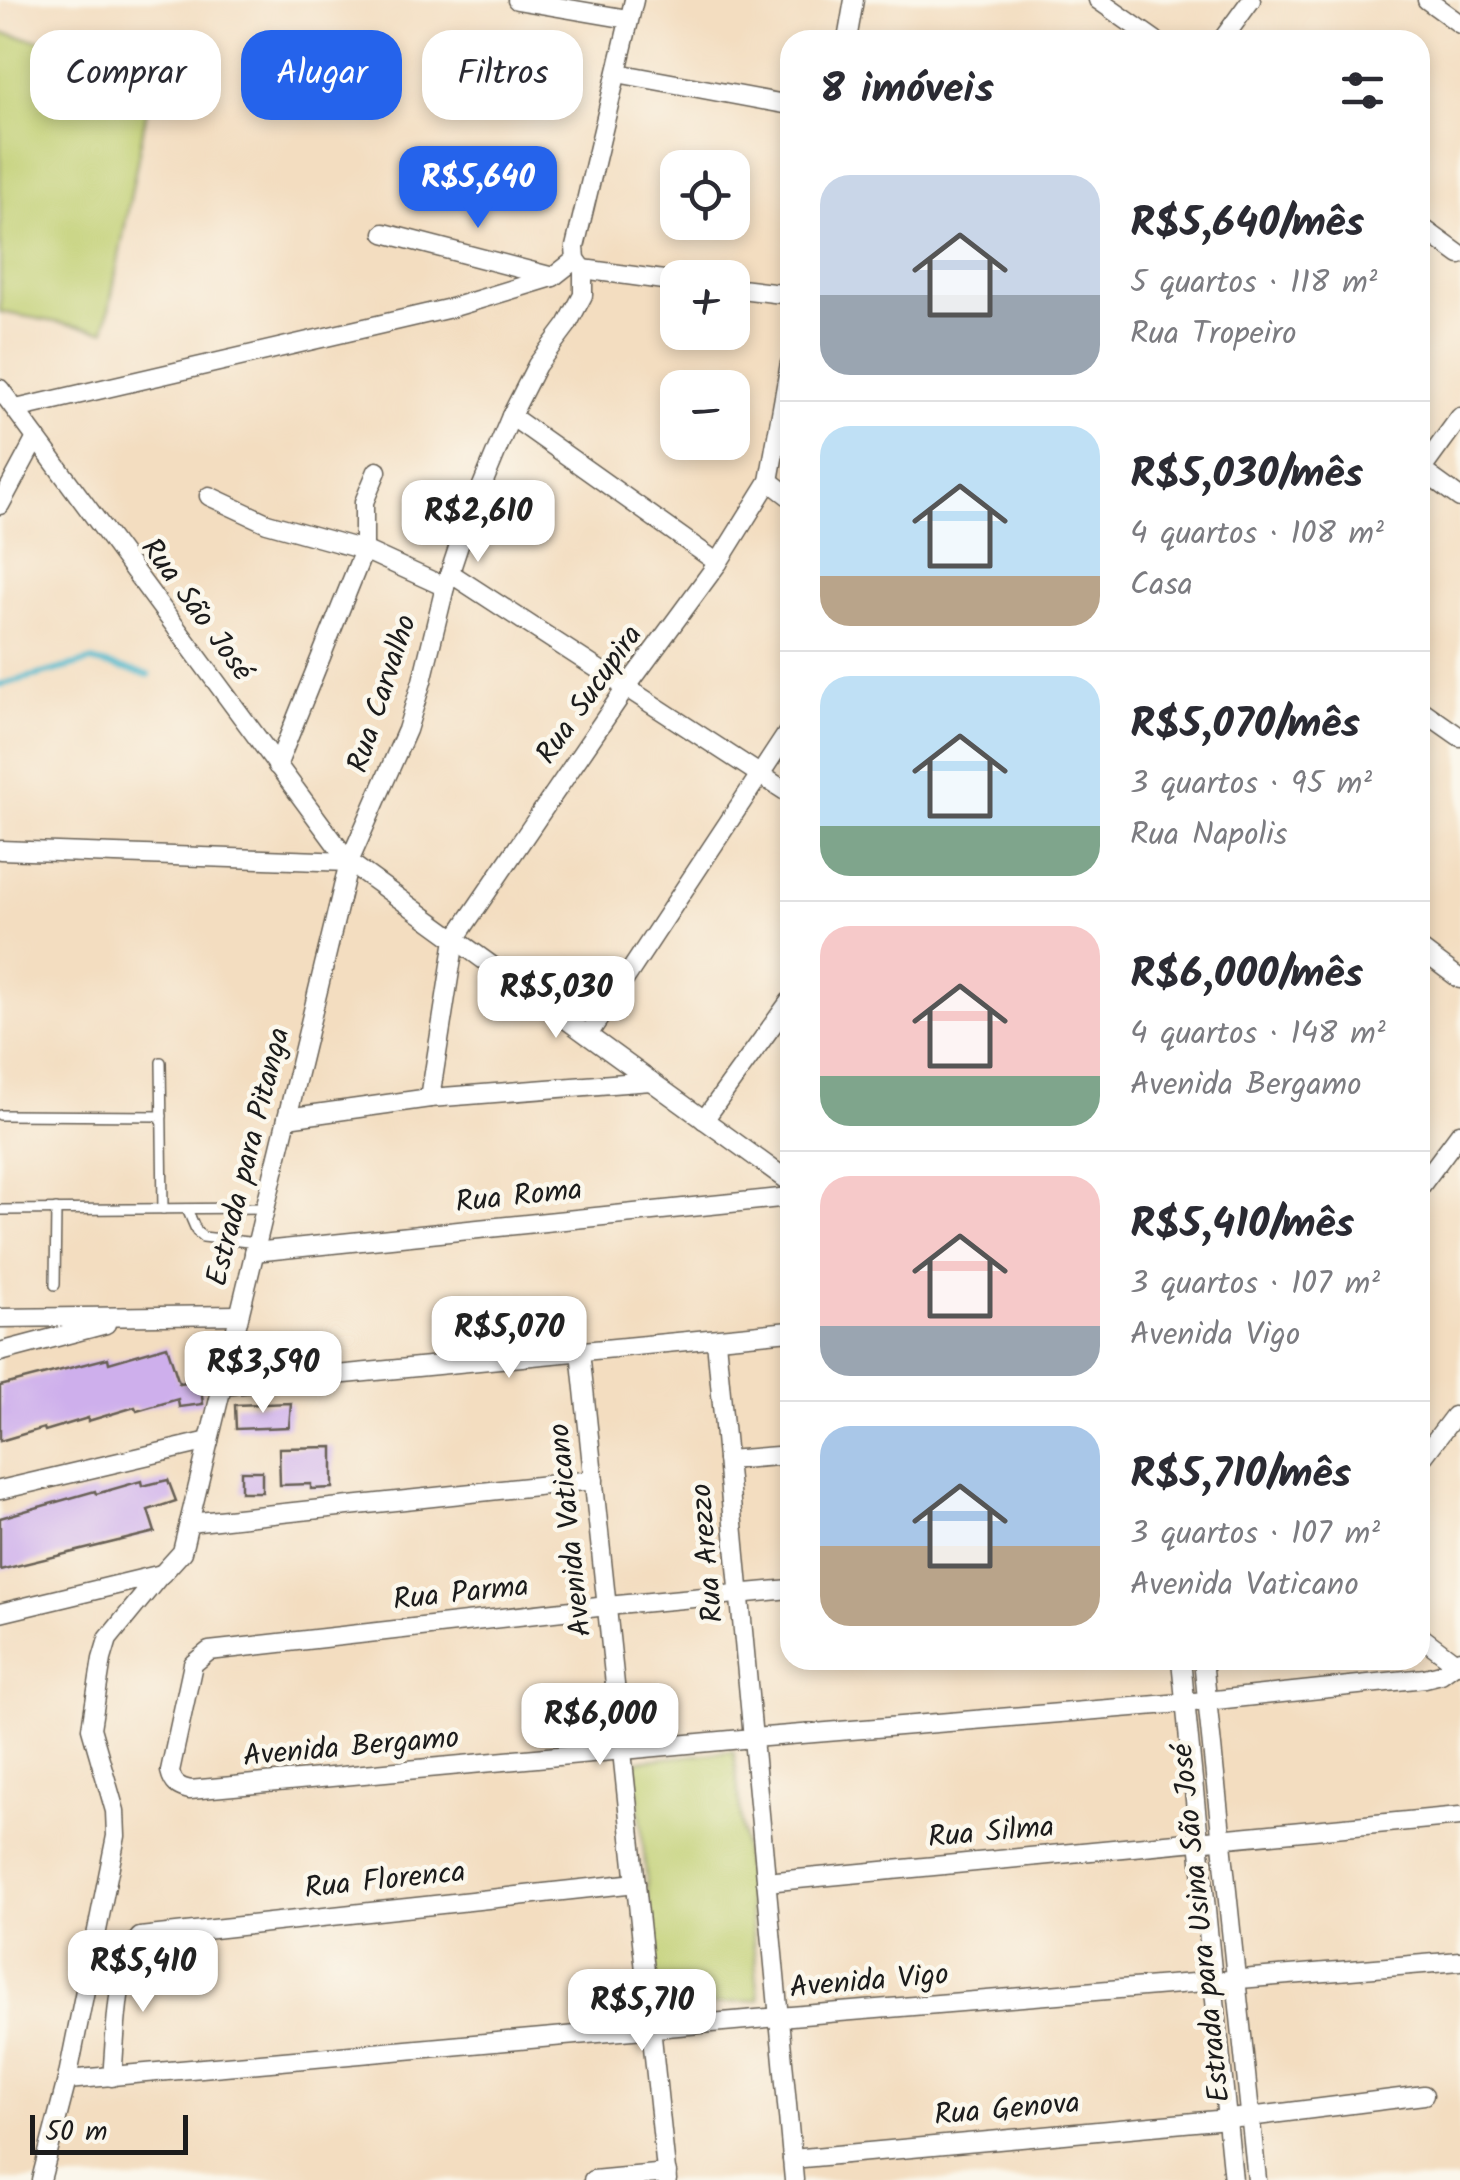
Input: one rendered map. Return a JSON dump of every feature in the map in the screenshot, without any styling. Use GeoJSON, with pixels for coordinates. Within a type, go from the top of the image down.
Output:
{"type":"FeatureCollection","features":[{"type":"Feature","properties":{"kind":"street","name":"Rua Carvalho"},"geometry":{"type":"LineString","coordinates":[[349,862],[406,730],[447,580],[511,416],[537,365],[579,306],[580,264],[574,247],[634,0]]}},
{"type":"Feature","properties":{"kind":"street"},"geometry":{"type":"LineString","coordinates":[[850,30],[854,0]]}},
{"type":"Feature","properties":{"kind":"street"},"geometry":{"type":"LineString","coordinates":[[1098,0],[1142,30]]}},
{"type":"Feature","properties":{"kind":"street"},"geometry":{"type":"LineString","coordinates":[[1229,30],[1251,0]]}},
{"type":"Feature","properties":{"kind":"street"},"geometry":{"type":"LineString","coordinates":[[1427,0],[1460,24]]}},
{"type":"Feature","properties":{"kind":"street"},"geometry":{"type":"LineString","coordinates":[[522,1],[628,19]]}},
{"type":"Feature","properties":{"kind":"street"},"geometry":{"type":"LineString","coordinates":[[618,73],[780,103]]}},
{"type":"Feature","properties":{"kind":"street"},"geometry":{"type":"LineString","coordinates":[[384,233],[553,277]]}},
{"type":"Feature","properties":{"kind":"street"},"geometry":{"type":"LineString","coordinates":[[1430,233],[1460,254]]}},
{"type":"Feature","properties":{"kind":"street"},"geometry":{"type":"LineString","coordinates":[[16,409],[451,308],[553,277],[580,264],[660,279]]}},
{"type":"Feature","properties":{"kind":"street"},"geometry":{"type":"LineString","coordinates":[[750,290],[780,294]]}},
{"type":"Feature","properties":{"kind":"street","name":"Rua São José"},"geometry":{"type":"LineString","coordinates":[[0,389],[349,862]]}},
{"type":"Feature","properties":{"kind":"street"},"geometry":{"type":"LineString","coordinates":[[511,416],[718,562]]}},
{"type":"Feature","properties":{"kind":"street"},"geometry":{"type":"LineString","coordinates":[[1430,457],[1460,417]]}},
{"type":"Feature","properties":{"kind":"street"},"geometry":{"type":"LineString","coordinates":[[780,420],[769,481],[780,489]]}},
{"type":"Feature","properties":{"kind":"street"},"geometry":{"type":"LineString","coordinates":[[0,505],[36,438]]}},
{"type":"Feature","properties":{"kind":"street"},"geometry":{"type":"LineString","coordinates":[[277,766],[364,550],[364,502],[376,471]]}},
{"type":"Feature","properties":{"kind":"street"},"geometry":{"type":"LineString","coordinates":[[1430,477],[1460,498]]}},
{"type":"Feature","properties":{"kind":"street","name":"Rua Sucupira"},"geometry":{"type":"LineString","coordinates":[[455,939],[626,688],[718,562],[769,481]]}},
{"type":"Feature","properties":{"kind":"street"},"geometry":{"type":"LineString","coordinates":[[209,496],[267,524],[364,550],[447,580],[780,787]]}},
{"type":"Feature","properties":{"kind":"street"},"geometry":{"type":"LineString","coordinates":[[1430,716],[1460,737]]}},
{"type":"Feature","properties":{"kind":"street"},"geometry":{"type":"LineString","coordinates":[[588,1035],[780,743]]}},
{"type":"Feature","properties":{"kind":"street"},"geometry":{"type":"LineString","coordinates":[[0,850],[349,862],[780,1175]]}},
{"type":"Feature","properties":{"kind":"street","name":"Estrada para Pitanga"},"geometry":{"type":"LineString","coordinates":[[41,2180],[67,2080],[116,1836],[115,1811],[91,1728],[102,1659],[108,1639],[182,1552],[349,862]]}},
{"type":"Feature","properties":{"kind":"street"},"geometry":{"type":"LineString","coordinates":[[430,1098],[455,939]]}},
{"type":"Feature","properties":{"kind":"street"},"geometry":{"type":"LineString","coordinates":[[1430,956],[1460,978]]}},
{"type":"Feature","properties":{"kind":"street"},"geometry":{"type":"LineString","coordinates":[[704,1120],[780,1015]]}},
{"type":"Feature","properties":{"kind":"street"},"geometry":{"type":"LineString","coordinates":[[287,1118],[430,1098],[650,1080]]}},
{"type":"Feature","properties":{"kind":"street"},"geometry":{"type":"LineString","coordinates":[[1430,1174],[1460,1133]]}},
{"type":"Feature","properties":{"kind":"street","name":"Rua Roma"},"geometry":{"type":"LineString","coordinates":[[256,1248],[780,1197]]}},
{"type":"Feature","properties":{"kind":"street"},"geometry":{"type":"LineString","coordinates":[[0,1318],[239,1316]]}},
{"type":"Feature","properties":{"kind":"street"},"geometry":{"type":"LineString","coordinates":[[0,1352],[133,1317]]}},
{"type":"Feature","properties":{"kind":"street"},"geometry":{"type":"LineString","coordinates":[[222,1386],[780,1332]]}},
{"type":"Feature","properties":{"kind":"street","name":"Rua Arezzo"},"geometry":{"type":"LineString","coordinates":[[716,1340],[794,2180]]}},
{"type":"Feature","properties":{"kind":"street","name":"Avenida Vaticano"},"geometry":{"type":"LineString","coordinates":[[580,1351],[667,2177]]}},
{"type":"Feature","properties":{"kind":"street"},"geometry":{"type":"LineString","coordinates":[[1430,1448],[1454,1416]]}},
{"type":"Feature","properties":{"kind":"street"},"geometry":{"type":"LineString","coordinates":[[0,1490],[209,1441]]}},
{"type":"Feature","properties":{"kind":"street"},"geometry":{"type":"LineString","coordinates":[[727,1460],[780,1456]]}},
{"type":"Feature","properties":{"kind":"street"},"geometry":{"type":"LineString","coordinates":[[189,1523],[594,1480]]}},
{"type":"Feature","properties":{"kind":"street"},"geometry":{"type":"LineString","coordinates":[[0,1613],[162,1574]]}},
{"type":"Feature","properties":{"kind":"street","name":"Rua Parma"},"geometry":{"type":"LineString","coordinates":[[179,1788],[170,1772],[193,1664],[200,1655],[220,1649],[780,1590]]}},
{"type":"Feature","properties":{"kind":"street"},"geometry":{"type":"LineString","coordinates":[[1430,1643],[1458,1662]]}},
{"type":"Feature","properties":{"kind":"street","name":"Avenida Bergamo"},"geometry":{"type":"LineString","coordinates":[[179,1788],[1206,1701],[1425,1678],[1441,1674],[1458,1662]]}},
{"type":"Feature","properties":{"kind":"street","name":"Estrada para Usina São José"},"geometry":{"type":"LineString","coordinates":[[1182,1670],[1233,2180]]}},
{"type":"Feature","properties":{"kind":"street","name":"Estrada para Usina São José"},"geometry":{"type":"LineString","coordinates":[[1204,1670],[1256,2180]]}},
{"type":"Feature","properties":{"kind":"street","name":"Rua Silma"},"geometry":{"type":"LineString","coordinates":[[766,1882],[1460,1816]]}},
{"type":"Feature","properties":{"kind":"street","name":"Rua Florenca"},"geometry":{"type":"LineString","coordinates":[[112,2077],[125,1969],[132,1946],[140,1936],[636,1882]]}},
{"type":"Feature","properties":{"kind":"street","name":"Avenida Vigo"},"geometry":{"type":"LineString","coordinates":[[67,2080],[1460,1961]]}},
{"type":"Feature","properties":{"kind":"street","name":"Rua Genova"},"geometry":{"type":"LineString","coordinates":[[792,2159],[1250,2117],[1424,2095]]}},
{"type":"Feature","properties":{"kind":"street"},"geometry":{"type":"LineString","coordinates":[[593,2180],[667,2177]]}},
{"type":"Feature","properties":{"kind":"lane"},"geometry":{"type":"LineString","coordinates":[[161,1062],[163,1208]]}},
{"type":"Feature","properties":{"kind":"lane"},"geometry":{"type":"LineString","coordinates":[[0,1115],[162,1116]]}},
{"type":"Feature","properties":{"kind":"lane"},"geometry":{"type":"LineString","coordinates":[[187,1208],[203,1237],[256,1248]]}},
{"type":"Feature","properties":{"kind":"lane"},"geometry":{"type":"LineString","coordinates":[[0,1210],[266,1208]]}},
{"type":"Feature","properties":{"kind":"lane"},"geometry":{"type":"LineString","coordinates":[[55,1285],[56,1209]]}},
{"type":"Feature","properties":{"kind":"green space"},"geometry":{"type":"Polygon","coordinates":[[[0,33],[30,39],[30,120],[145,120],[105,331],[0,312],[0,33]]]}},
{"type":"Feature","properties":{"kind":"green space"},"geometry":{"type":"Polygon","coordinates":[[[734,1751],[759,2000],[659,2010],[635,1761],[734,1751]]]}},
{"type":"Feature","properties":{"kind":"building"},"geometry":{"type":"Polygon","coordinates":[[[167,1346],[179,1383],[200,1380],[203,1404],[179,1407],[178,1399],[0,1441],[0,1386],[108,1358],[109,1363],[167,1346]]]}},
{"type":"Feature","properties":{"kind":"building"},"geometry":{"type":"Polygon","coordinates":[[[291,1403],[289,1427],[236,1429],[235,1405],[291,1403]]]}},
{"type":"Feature","properties":{"kind":"building"},"geometry":{"type":"Polygon","coordinates":[[[333,1447],[333,1488],[280,1485],[279,1448],[333,1447]]]}},
{"type":"Feature","properties":{"kind":"building"},"geometry":{"type":"Polygon","coordinates":[[[241,1471],[262,1471],[262,1492],[241,1492],[241,1471]]]}},
{"type":"Feature","properties":{"kind":"building"},"geometry":{"type":"Polygon","coordinates":[[[168,1480],[176,1501],[148,1510],[155,1532],[0,1570],[0,1518],[95,1491],[96,1494],[141,1481],[142,1486],[168,1480]]]}},
{"type":"Feature","properties":{"kind":"waterway"},"geometry":{"type":"LineString","coordinates":[[0,685],[91,661],[149,675]]}}]}
